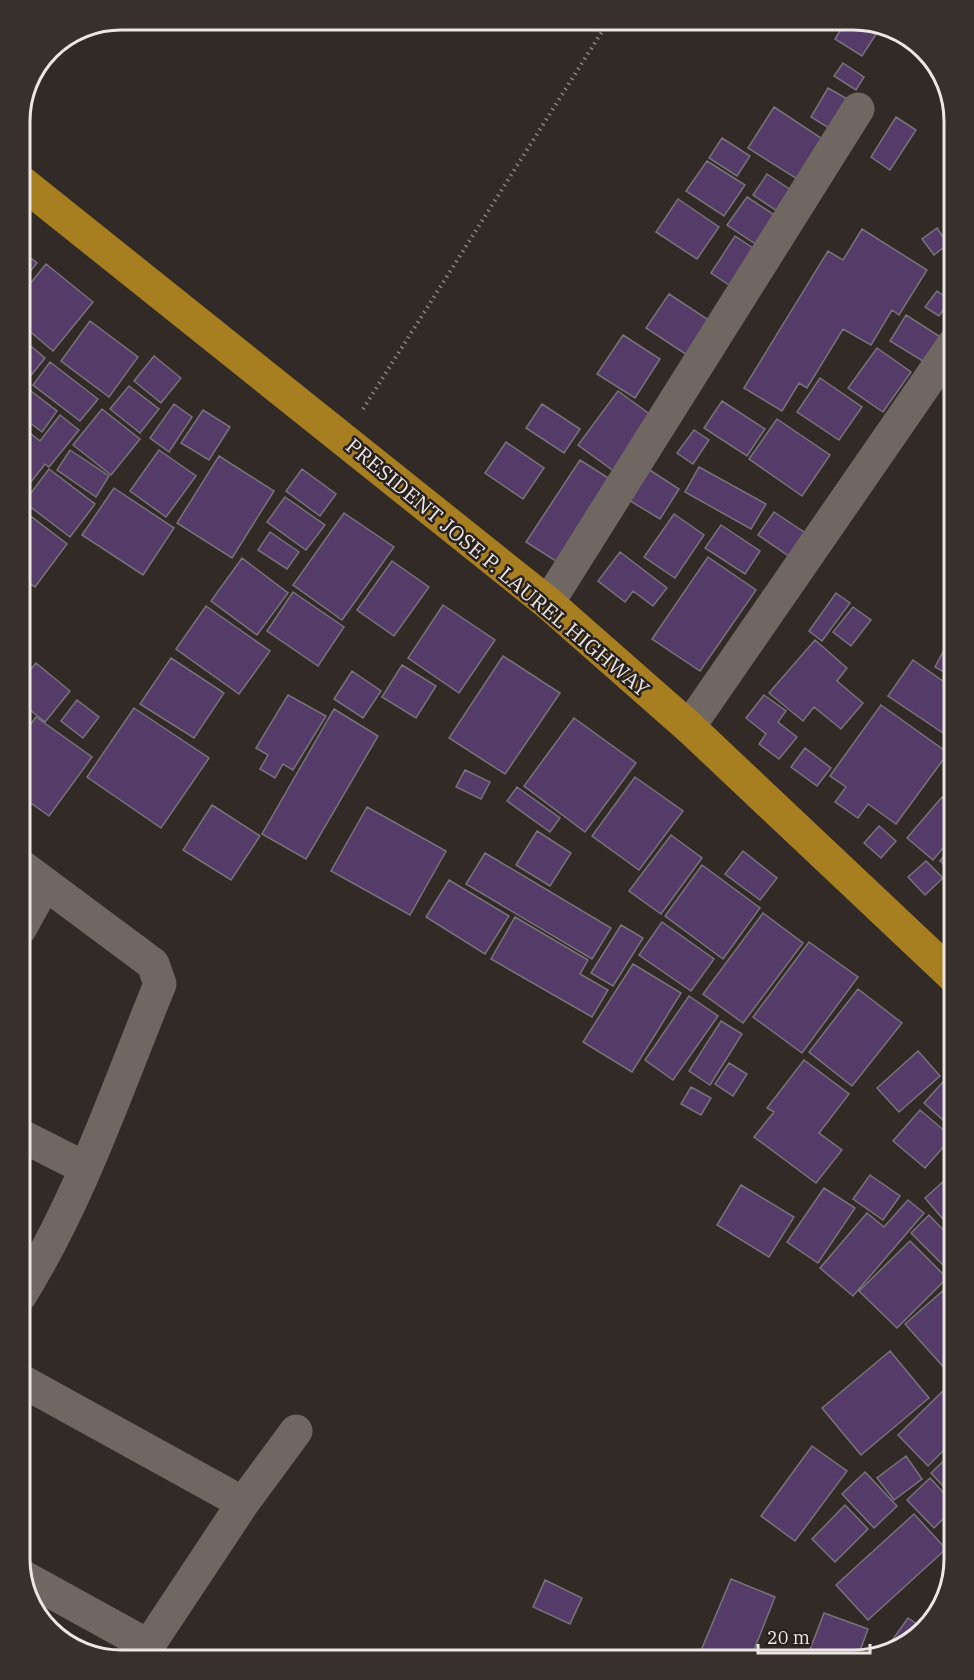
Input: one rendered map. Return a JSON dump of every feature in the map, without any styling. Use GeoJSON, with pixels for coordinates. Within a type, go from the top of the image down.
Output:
{"type":"FeatureCollection","features":[{"type":"Feature","properties":{"kind":"highway","name":"PRESIDENT JOSE P. LAUREL HIGHWAY"},"geometry":{"type":"LineString","coordinates":[[30,190],[548,603],[689,727],[944,968]]}},
{"type":"Feature","properties":{"kind":"street"},"geometry":{"type":"LineString","coordinates":[[548,603],[858,109]]}},
{"type":"Feature","properties":{"kind":"street"},"geometry":{"type":"LineString","coordinates":[[689,727],[944,357]]}},
{"type":"Feature","properties":{"kind":"street"},"geometry":{"type":"LineString","coordinates":[[30,1280],[85,1168],[160,984],[160,977],[147,960],[32,874]]}},
{"type":"Feature","properties":{"kind":"street"},"geometry":{"type":"LineString","coordinates":[[30,1140],[85,1168]]}},
{"type":"Feature","properties":{"kind":"street"},"geometry":{"type":"LineString","coordinates":[[30,1386],[243,1503]]}},
{"type":"Feature","properties":{"kind":"street"},"geometry":{"type":"LineString","coordinates":[[146,1650],[243,1503],[296,1431]]}},
{"type":"Feature","properties":{"kind":"street"},"geometry":{"type":"LineString","coordinates":[[34,1583],[139,1650]]}},
{"type":"Feature","properties":{"kind":"path"},"geometry":{"type":"LineString","coordinates":[[344,439],[603,30]]}},
{"type":"Feature","properties":{"kind":"building"},"geometry":{"type":"Polygon","coordinates":[[[841,30],[859,30],[876,34],[862,56],[835,39],[841,30]]]}},
{"type":"Feature","properties":{"kind":"building"},"geometry":{"type":"Polygon","coordinates":[[[843,63],[864,77],[856,90],[834,76],[843,63]]]}},
{"type":"Feature","properties":{"kind":"building"},"geometry":{"type":"Polygon","coordinates":[[[828,88],[856,104],[837,133],[811,117],[828,88]]]}},
{"type":"Feature","properties":{"kind":"building"},"geometry":{"type":"Polygon","coordinates":[[[774,107],[830,144],[805,184],[748,148],[774,107]]]}},
{"type":"Feature","properties":{"kind":"building"},"geometry":{"type":"Polygon","coordinates":[[[896,117],[916,130],[890,170],[871,157],[896,117]]]}},
{"type":"Feature","properties":{"kind":"building"},"geometry":{"type":"Polygon","coordinates":[[[722,138],[750,156],[737,176],[709,158],[722,138]]]}},
{"type":"Feature","properties":{"kind":"building"},"geometry":{"type":"Polygon","coordinates":[[[707,161],[745,185],[724,216],[686,191],[707,161]]]}},
{"type":"Feature","properties":{"kind":"building"},"geometry":{"type":"Polygon","coordinates":[[[767,174],[797,194],[783,215],[753,195],[767,174]]]}},
{"type":"Feature","properties":{"kind":"building"},"geometry":{"type":"Polygon","coordinates":[[[747,197],[779,218],[760,247],[727,225],[747,197]]]}},
{"type":"Feature","properties":{"kind":"building"},"geometry":{"type":"Polygon","coordinates":[[[678,199],[719,227],[697,259],[656,232],[678,199]]]}},
{"type":"Feature","properties":{"kind":"building"},"geometry":{"type":"Polygon","coordinates":[[[937,228],[944,238],[944,247],[934,255],[922,239],[937,228]]]}},
{"type":"Feature","properties":{"kind":"building"},"geometry":{"type":"Polygon","coordinates":[[[862,229],[927,270],[899,315],[892,310],[871,345],[843,329],[807,388],[799,383],[782,411],[744,388],[828,251],[843,260],[862,229]]]}},
{"type":"Feature","properties":{"kind":"building"},"geometry":{"type":"Polygon","coordinates":[[[735,236],[762,254],[738,291],[711,273],[735,236]]]}},
{"type":"Feature","properties":{"kind":"building"},"geometry":{"type":"Polygon","coordinates":[[[30,258],[37,263],[30,272],[30,258]]]}},
{"type":"Feature","properties":{"kind":"building"},"geometry":{"type":"Polygon","coordinates":[[[46,264],[93,302],[53,351],[30,331],[30,284],[46,264]]]}},
{"type":"Feature","properties":{"kind":"building"},"geometry":{"type":"Polygon","coordinates":[[[937,291],[944,296],[944,309],[939,316],[925,307],[937,291]]]}},
{"type":"Feature","properties":{"kind":"building"},"geometry":{"type":"Polygon","coordinates":[[[669,294],[710,321],[687,355],[646,328],[669,294]]]}},
{"type":"Feature","properties":{"kind":"building"},"geometry":{"type":"Polygon","coordinates":[[[906,315],[942,338],[926,363],[890,341],[906,315]]]}},
{"type":"Feature","properties":{"kind":"building"},"geometry":{"type":"Polygon","coordinates":[[[90,321],[138,357],[109,397],[61,361],[90,321]]]}},
{"type":"Feature","properties":{"kind":"building"},"geometry":{"type":"Polygon","coordinates":[[[623,335],[660,359],[635,398],[597,374],[623,335]]]}},
{"type":"Feature","properties":{"kind":"building"},"geometry":{"type":"Polygon","coordinates":[[[30,345],[45,358],[30,377],[30,345]]]}},
{"type":"Feature","properties":{"kind":"building"},"geometry":{"type":"Polygon","coordinates":[[[877,348],[911,372],[883,412],[848,388],[877,348]]]}},
{"type":"Feature","properties":{"kind":"building"},"geometry":{"type":"Polygon","coordinates":[[[154,356],[181,378],[161,403],[134,381],[154,356]]]}},
{"type":"Feature","properties":{"kind":"building"},"geometry":{"type":"Polygon","coordinates":[[[50,362],[98,399],[80,421],[33,385],[50,362]]]}},
{"type":"Feature","properties":{"kind":"building"},"geometry":{"type":"Polygon","coordinates":[[[820,378],[862,407],[839,440],[797,412],[820,378]]]}},
{"type":"Feature","properties":{"kind":"building"},"geometry":{"type":"Polygon","coordinates":[[[129,386],[159,409],[140,433],[110,409],[129,386]]]}},
{"type":"Feature","properties":{"kind":"building"},"geometry":{"type":"Polygon","coordinates":[[[30,390],[57,411],[42,432],[30,423],[30,390]]]}},
{"type":"Feature","properties":{"kind":"building"},"geometry":{"type":"Polygon","coordinates":[[[618,391],[655,418],[615,472],[578,445],[618,391]]]}},
{"type":"Feature","properties":{"kind":"building"},"geometry":{"type":"Polygon","coordinates":[[[722,401],[765,429],[747,456],[704,428],[722,401]]]}},
{"type":"Feature","properties":{"kind":"building"},"geometry":{"type":"Polygon","coordinates":[[[174,404],[192,417],[169,452],[150,438],[174,404]]]}},
{"type":"Feature","properties":{"kind":"building"},"geometry":{"type":"Polygon","coordinates":[[[542,404],[580,429],[564,453],[526,428],[542,404]]]}},
{"type":"Feature","properties":{"kind":"building"},"geometry":{"type":"Polygon","coordinates":[[[102,409],[140,439],[111,475],[73,445],[102,409]]]}},
{"type":"Feature","properties":{"kind":"building"},"geometry":{"type":"Polygon","coordinates":[[[203,410],[230,427],[209,460],[181,443],[203,410]]]}},
{"type":"Feature","properties":{"kind":"building"},"geometry":{"type":"Polygon","coordinates":[[[60,415],[79,430],[49,467],[45,464],[30,483],[30,433],[40,441],[60,415]]]}},
{"type":"Feature","properties":{"kind":"building"},"geometry":{"type":"Polygon","coordinates":[[[777,419],[830,455],[802,496],[749,459],[777,419]]]}},
{"type":"Feature","properties":{"kind":"building"},"geometry":{"type":"Polygon","coordinates":[[[694,430],[709,440],[693,464],[677,453],[694,430]]]}},
{"type":"Feature","properties":{"kind":"building"},"geometry":{"type":"Polygon","coordinates":[[[506,442],[544,468],[523,499],[485,473],[506,442]]]}},
{"type":"Feature","properties":{"kind":"building"},"geometry":{"type":"Polygon","coordinates":[[[70,450],[109,476],[96,497],[57,470],[70,450]]]}},
{"type":"Feature","properties":{"kind":"building"},"geometry":{"type":"Polygon","coordinates":[[[159,450],[196,476],[166,517],[130,491],[159,450]]]}},
{"type":"Feature","properties":{"kind":"building"},"geometry":{"type":"Polygon","coordinates":[[[219,456],[274,491],[232,558],[177,523],[219,456]]]}},
{"type":"Feature","properties":{"kind":"building"},"geometry":{"type":"Polygon","coordinates":[[[580,460],[613,481],[559,563],[526,542],[580,460]]]}},
{"type":"Feature","properties":{"kind":"building"},"geometry":{"type":"Polygon","coordinates":[[[642,465],[679,489],[660,519],[622,496],[642,465]]]}},
{"type":"Feature","properties":{"kind":"building"},"geometry":{"type":"Polygon","coordinates":[[[699,467],[766,504],[751,529],[685,492],[699,467]]]}},
{"type":"Feature","properties":{"kind":"building"},"geometry":{"type":"Polygon","coordinates":[[[49,469],[95,504],[70,537],[30,507],[30,494],[49,469]]]}},
{"type":"Feature","properties":{"kind":"building"},"geometry":{"type":"Polygon","coordinates":[[[302,469],[336,494],[320,516],[286,491],[302,469]]]}},
{"type":"Feature","properties":{"kind":"building"},"geometry":{"type":"Polygon","coordinates":[[[114,488],[174,528],[143,575],[82,535],[114,488]]]}},
{"type":"Feature","properties":{"kind":"building"},"geometry":{"type":"Polygon","coordinates":[[[285,497],[325,525],[306,550],[267,522],[285,497]]]}},
{"type":"Feature","properties":{"kind":"building"},"geometry":{"type":"Polygon","coordinates":[[[774,512],[813,538],[796,561],[758,535],[774,512]]]}},
{"type":"Feature","properties":{"kind":"building"},"geometry":{"type":"Polygon","coordinates":[[[344,513],[394,547],[342,620],[293,585],[344,513]]]}},
{"type":"Feature","properties":{"kind":"building"},"geometry":{"type":"Polygon","coordinates":[[[674,514],[704,535],[675,578],[644,557],[674,514]]]}},
{"type":"Feature","properties":{"kind":"building"},"geometry":{"type":"Polygon","coordinates":[[[30,516],[67,544],[35,587],[30,583],[30,516]]]}},
{"type":"Feature","properties":{"kind":"building"},"geometry":{"type":"Polygon","coordinates":[[[721,525],[760,551],[745,574],[705,548],[721,525]]]}},
{"type":"Feature","properties":{"kind":"building"},"geometry":{"type":"Polygon","coordinates":[[[270,532],[299,552],[287,569],[258,550],[270,532]]]}},
{"type":"Feature","properties":{"kind":"building"},"geometry":{"type":"Polygon","coordinates":[[[620,552],[667,588],[653,606],[633,591],[625,602],[598,581],[620,552]]]}},
{"type":"Feature","properties":{"kind":"building"},"geometry":{"type":"Polygon","coordinates":[[[708,557],[756,590],[700,671],[652,639],[708,557]]]}},
{"type":"Feature","properties":{"kind":"building"},"geometry":{"type":"Polygon","coordinates":[[[242,558],[288,593],[257,635],[211,601],[242,558]]]}},
{"type":"Feature","properties":{"kind":"building"},"geometry":{"type":"Polygon","coordinates":[[[392,561],[429,587],[394,636],[357,610],[392,561]]]}},
{"type":"Feature","properties":{"kind":"building"},"geometry":{"type":"Polygon","coordinates":[[[293,592],[344,627],[318,666],[267,631],[293,592]]]}},
{"type":"Feature","properties":{"kind":"building"},"geometry":{"type":"Polygon","coordinates":[[[836,593],[850,603],[822,641],[809,631],[836,593]]]}},
{"type":"Feature","properties":{"kind":"building"},"geometry":{"type":"Polygon","coordinates":[[[443,605],[495,640],[459,693],[408,658],[443,605]]]}},
{"type":"Feature","properties":{"kind":"building"},"geometry":{"type":"Polygon","coordinates":[[[206,606],[270,651],[239,694],[176,649],[206,606]]]}},
{"type":"Feature","properties":{"kind":"building"},"geometry":{"type":"Polygon","coordinates":[[[853,607],[871,620],[851,646],[833,632],[853,607]]]}},
{"type":"Feature","properties":{"kind":"building"},"geometry":{"type":"Polygon","coordinates":[[[815,640],[847,668],[837,681],[863,703],[841,729],[814,707],[803,721],[769,693],[815,640]]]}},
{"type":"Feature","properties":{"kind":"building"},"geometry":{"type":"Polygon","coordinates":[[[944,650],[944,672],[935,667],[944,650]]]}},
{"type":"Feature","properties":{"kind":"building"},"geometry":{"type":"Polygon","coordinates":[[[503,656],[560,693],[505,774],[449,738],[503,656]]]}},
{"type":"Feature","properties":{"kind":"building"},"geometry":{"type":"Polygon","coordinates":[[[171,658],[224,693],[194,738],[140,704],[171,658]]]}},
{"type":"Feature","properties":{"kind":"building"},"geometry":{"type":"Polygon","coordinates":[[[913,660],[944,682],[943,733],[888,696],[913,660]]]}},
{"type":"Feature","properties":{"kind":"building"},"geometry":{"type":"Polygon","coordinates":[[[36,663],[70,691],[45,722],[30,710],[30,670],[36,663]]]}},
{"type":"Feature","properties":{"kind":"building"},"geometry":{"type":"Polygon","coordinates":[[[402,665],[436,686],[416,718],[382,697],[402,665]]]}},
{"type":"Feature","properties":{"kind":"building"},"geometry":{"type":"Polygon","coordinates":[[[352,671],[381,691],[363,718],[334,699],[352,671]]]}},
{"type":"Feature","properties":{"kind":"building"},"geometry":{"type":"Polygon","coordinates":[[[288,695],[326,716],[293,770],[283,764],[275,778],[260,769],[268,755],[256,748],[288,695]]]}},
{"type":"Feature","properties":{"kind":"building"},"geometry":{"type":"Polygon","coordinates":[[[764,695],[786,711],[778,722],[797,737],[779,759],[759,744],[766,734],[746,718],[764,695]]]}},
{"type":"Feature","properties":{"kind":"building"},"geometry":{"type":"Polygon","coordinates":[[[77,700],[99,717],[83,738],[61,721],[77,700]]]}},
{"type":"Feature","properties":{"kind":"building"},"geometry":{"type":"Polygon","coordinates":[[[881,705],[944,750],[944,758],[896,824],[868,804],[858,818],[835,802],[846,787],[830,776],[881,705]]]}},
{"type":"Feature","properties":{"kind":"building"},"geometry":{"type":"Polygon","coordinates":[[[134,708],[209,758],[161,828],[87,777],[134,708]]]}},
{"type":"Feature","properties":{"kind":"building"},"geometry":{"type":"Polygon","coordinates":[[[334,709],[378,736],[306,859],[262,834],[334,709]]]}},
{"type":"Feature","properties":{"kind":"building"},"geometry":{"type":"Polygon","coordinates":[[[36,717],[92,757],[49,816],[30,802],[30,725],[36,717]]]}},
{"type":"Feature","properties":{"kind":"building"},"geometry":{"type":"Polygon","coordinates":[[[574,718],[636,763],[585,832],[524,786],[574,718]]]}},
{"type":"Feature","properties":{"kind":"building"},"geometry":{"type":"Polygon","coordinates":[[[805,748],[831,768],[817,786],[791,767],[805,748]]]}},
{"type":"Feature","properties":{"kind":"building"},"geometry":{"type":"Polygon","coordinates":[[[465,770],[490,782],[481,799],[456,787],[465,770]]]}},
{"type":"Feature","properties":{"kind":"building"},"geometry":{"type":"Polygon","coordinates":[[[635,777],[683,811],[639,870],[592,836],[635,777]]]}},
{"type":"Feature","properties":{"kind":"building"},"geometry":{"type":"Polygon","coordinates":[[[517,787],[560,818],[550,832],[507,801],[517,787]]]}},
{"type":"Feature","properties":{"kind":"building"},"geometry":{"type":"Polygon","coordinates":[[[942,797],[944,799],[944,847],[933,860],[907,838],[942,797]]]}},
{"type":"Feature","properties":{"kind":"building"},"geometry":{"type":"Polygon","coordinates":[[[212,805],[260,836],[231,880],[183,850],[212,805]]]}},
{"type":"Feature","properties":{"kind":"building"},"geometry":{"type":"Polygon","coordinates":[[[367,807],[446,851],[410,915],[331,871],[367,807]]]}},
{"type":"Feature","properties":{"kind":"building"},"geometry":{"type":"Polygon","coordinates":[[[879,826],[896,841],[881,858],[864,843],[879,826]]]}},
{"type":"Feature","properties":{"kind":"building"},"geometry":{"type":"Polygon","coordinates":[[[537,831],[571,853],[550,886],[516,865],[537,831]]]}},
{"type":"Feature","properties":{"kind":"building"},"geometry":{"type":"Polygon","coordinates":[[[671,835],[702,858],[661,914],[629,891],[671,835]]]}},
{"type":"Feature","properties":{"kind":"building"},"geometry":{"type":"Polygon","coordinates":[[[743,851],[777,878],[760,900],[725,874],[743,851]]]}},
{"type":"Feature","properties":{"kind":"building"},"geometry":{"type":"Polygon","coordinates":[[[485,853],[611,928],[592,959],[466,884],[485,853]]]}},
{"type":"Feature","properties":{"kind":"building"},"geometry":{"type":"Polygon","coordinates":[[[926,861],[943,878],[925,895],[908,877],[926,861]]]}},
{"type":"Feature","properties":{"kind":"building"},"geometry":{"type":"Polygon","coordinates":[[[702,865],[760,908],[723,959],[665,916],[702,865]]]}},
{"type":"Feature","properties":{"kind":"building"},"geometry":{"type":"Polygon","coordinates":[[[449,880],[509,916],[485,954],[426,917],[449,880]]]}},
{"type":"Feature","properties":{"kind":"building"},"geometry":{"type":"Polygon","coordinates":[[[763,913],[803,943],[743,1023],[703,994],[763,913]]]}},
{"type":"Feature","properties":{"kind":"building"},"geometry":{"type":"Polygon","coordinates":[[[515,917],[588,960],[580,974],[608,990],[592,1017],[491,959],[515,917]]]}},
{"type":"Feature","properties":{"kind":"building"},"geometry":{"type":"Polygon","coordinates":[[[662,922],[714,959],[691,991],[639,955],[662,922]]]}},
{"type":"Feature","properties":{"kind":"building"},"geometry":{"type":"Polygon","coordinates":[[[621,925],[643,938],[613,986],[591,973],[621,925]]]}},
{"type":"Feature","properties":{"kind":"building"},"geometry":{"type":"Polygon","coordinates":[[[809,942],[858,977],[802,1053],[753,1017],[809,942]]]}},
{"type":"Feature","properties":{"kind":"building"},"geometry":{"type":"Polygon","coordinates":[[[633,964],[681,993],[632,1072],[583,1042],[633,964]]]}},
{"type":"Feature","properties":{"kind":"building"},"geometry":{"type":"Polygon","coordinates":[[[858,989],[902,1023],[852,1086],[809,1052],[858,989]]]}},
{"type":"Feature","properties":{"kind":"building"},"geometry":{"type":"Polygon","coordinates":[[[689,996],[718,1016],[673,1080],[645,1060],[689,996]]]}},
{"type":"Feature","properties":{"kind":"building"},"geometry":{"type":"Polygon","coordinates":[[[721,1021],[742,1034],[710,1085],[689,1071],[721,1021]]]}},
{"type":"Feature","properties":{"kind":"building"},"geometry":{"type":"Polygon","coordinates":[[[918,1051],[940,1076],[899,1112],[877,1088],[918,1051]]]}},
{"type":"Feature","properties":{"kind":"building"},"geometry":{"type":"Polygon","coordinates":[[[804,1060],[849,1094],[819,1133],[842,1150],[816,1183],[754,1137],[774,1112],[767,1108],[804,1060]]]}},
{"type":"Feature","properties":{"kind":"building"},"geometry":{"type":"Polygon","coordinates":[[[729,1063],[747,1074],[733,1096],[715,1084],[729,1063]]]}},
{"type":"Feature","properties":{"kind":"building"},"geometry":{"type":"Polygon","coordinates":[[[944,1081],[944,1121],[924,1103],[944,1081]]]}},
{"type":"Feature","properties":{"kind":"building"},"geometry":{"type":"Polygon","coordinates":[[[691,1087],[711,1098],[701,1115],[681,1104],[691,1087]]]}},
{"type":"Feature","properties":{"kind":"building"},"geometry":{"type":"Polygon","coordinates":[[[920,1110],[944,1130],[944,1146],[925,1168],[893,1141],[920,1110]]]}},
{"type":"Feature","properties":{"kind":"building"},"geometry":{"type":"Polygon","coordinates":[[[870,1175],[900,1196],[883,1220],[853,1199],[870,1175]]]}},
{"type":"Feature","properties":{"kind":"building"},"geometry":{"type":"Polygon","coordinates":[[[944,1181],[944,1220],[925,1198],[944,1181]]]}},
{"type":"Feature","properties":{"kind":"building"},"geometry":{"type":"Polygon","coordinates":[[[741,1185],[794,1217],[769,1257],[717,1225],[741,1185]]]}},
{"type":"Feature","properties":{"kind":"building"},"geometry":{"type":"Polygon","coordinates":[[[824,1188],[855,1208],[818,1263],[787,1242],[824,1188]]]}},
{"type":"Feature","properties":{"kind":"building"},"geometry":{"type":"Polygon","coordinates":[[[908,1200],[924,1213],[853,1296],[820,1268],[867,1213],[884,1227],[908,1200]]]}},
{"type":"Feature","properties":{"kind":"building"},"geometry":{"type":"Polygon","coordinates":[[[929,1215],[944,1231],[944,1266],[911,1233],[929,1215]]]}},
{"type":"Feature","properties":{"kind":"building"},"geometry":{"type":"Polygon","coordinates":[[[910,1241],[944,1275],[944,1281],[897,1328],[859,1291],[910,1241]]]}},
{"type":"Feature","properties":{"kind":"building"},"geometry":{"type":"Polygon","coordinates":[[[944,1290],[944,1368],[905,1324],[944,1290]]]}},
{"type":"Feature","properties":{"kind":"building"},"geometry":{"type":"Polygon","coordinates":[[[890,1351],[929,1398],[861,1455],[822,1408],[890,1351]]]}},
{"type":"Feature","properties":{"kind":"building"},"geometry":{"type":"Polygon","coordinates":[[[944,1390],[944,1450],[928,1466],[898,1435],[944,1390]]]}},
{"type":"Feature","properties":{"kind":"building"},"geometry":{"type":"Polygon","coordinates":[[[812,1446],[847,1471],[795,1541],[761,1516],[812,1446]]]}},
{"type":"Feature","properties":{"kind":"building"},"geometry":{"type":"Polygon","coordinates":[[[906,1456],[922,1479],[894,1500],[877,1478],[906,1456]]]}},
{"type":"Feature","properties":{"kind":"building"},"geometry":{"type":"Polygon","coordinates":[[[944,1461],[944,1487],[931,1473],[944,1461]]]}},
{"type":"Feature","properties":{"kind":"building"},"geometry":{"type":"Polygon","coordinates":[[[865,1472],[897,1506],[874,1528],[842,1494],[865,1472]]]}},
{"type":"Feature","properties":{"kind":"building"},"geometry":{"type":"Polygon","coordinates":[[[930,1478],[944,1493],[944,1518],[934,1528],[907,1500],[930,1478]]]}},
{"type":"Feature","properties":{"kind":"building"},"geometry":{"type":"Polygon","coordinates":[[[845,1505],[868,1529],[835,1562],[812,1539],[845,1505]]]}},
{"type":"Feature","properties":{"kind":"building"},"geometry":{"type":"Polygon","coordinates":[[[914,1514],[944,1547],[944,1551],[868,1620],[836,1585],[914,1514]]]}},
{"type":"Feature","properties":{"kind":"building"},"geometry":{"type":"Polygon","coordinates":[[[731,1579],[775,1597],[754,1650],[701,1650],[731,1579]]]}},
{"type":"Feature","properties":{"kind":"building"},"geometry":{"type":"Polygon","coordinates":[[[545,1580],[582,1598],[570,1624],[533,1607],[545,1580]]]}},
{"type":"Feature","properties":{"kind":"building"},"geometry":{"type":"Polygon","coordinates":[[[824,1613],[868,1629],[861,1649],[810,1650],[824,1613]]]}},
{"type":"Feature","properties":{"kind":"building"},"geometry":{"type":"Polygon","coordinates":[[[908,1618],[916,1624],[903,1635],[891,1642],[908,1618]]]}}]}
